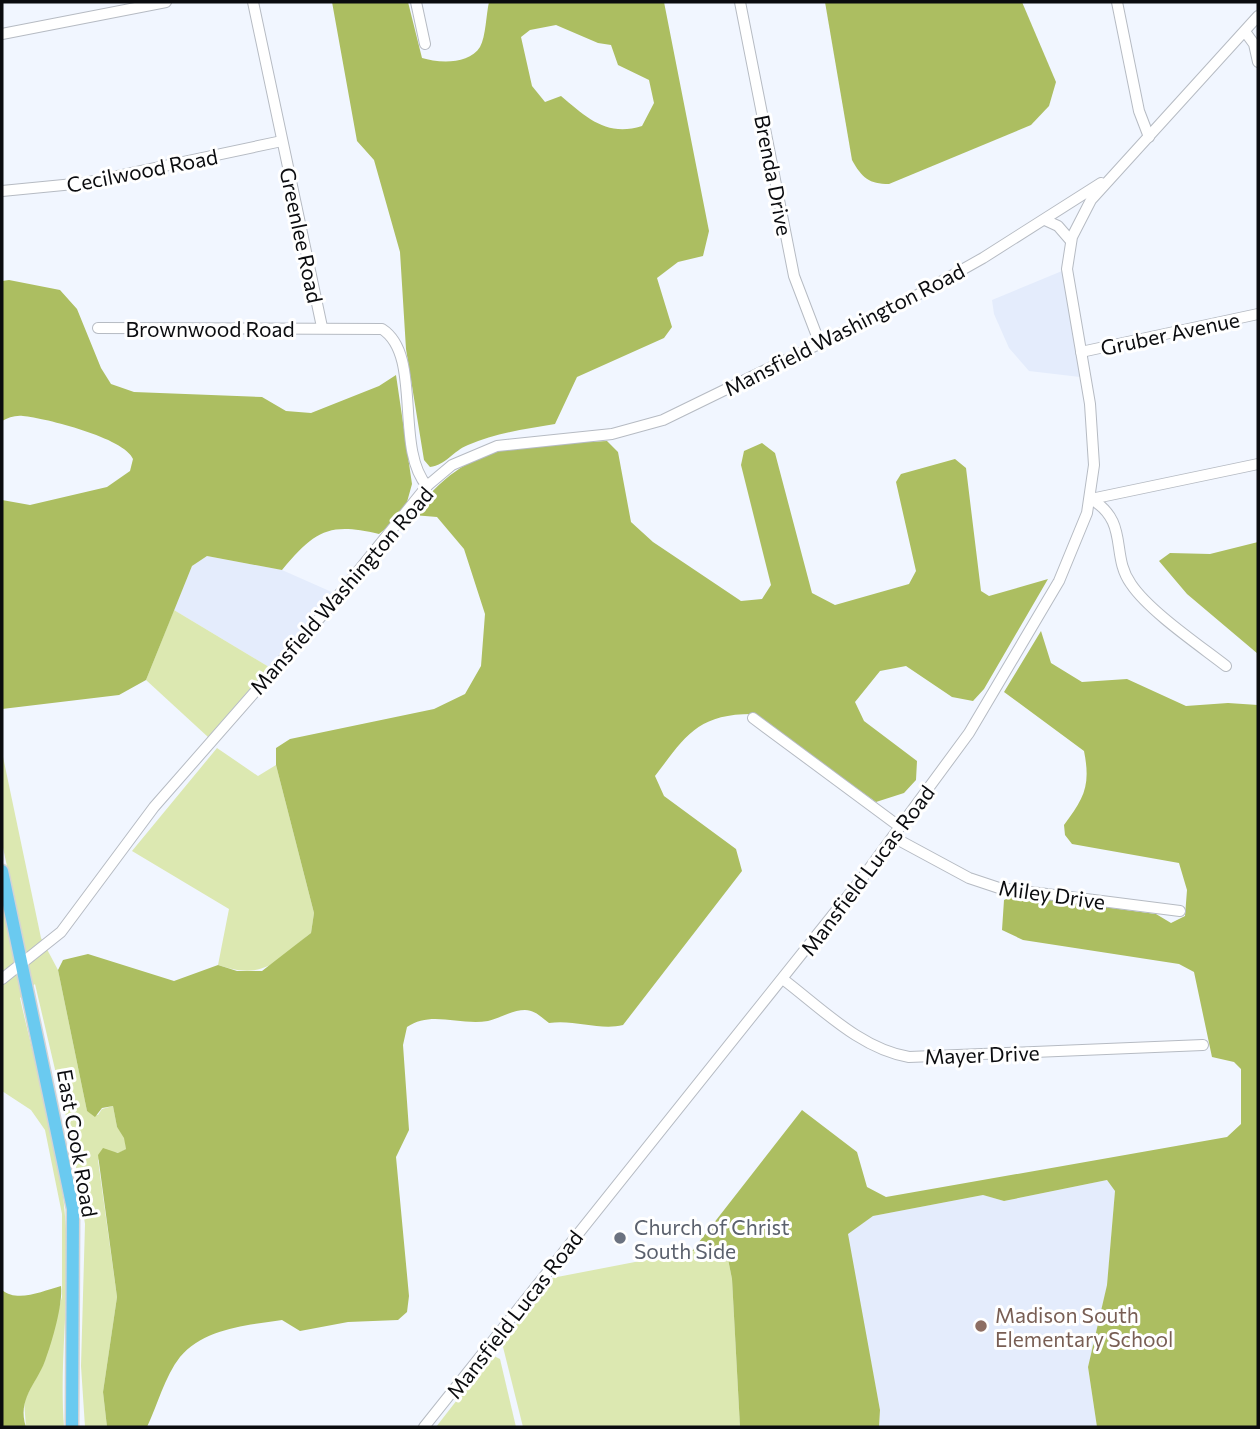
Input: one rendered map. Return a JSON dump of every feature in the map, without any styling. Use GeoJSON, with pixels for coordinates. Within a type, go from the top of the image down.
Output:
{"type":"FeatureCollection","features":[{"type":"Feature","properties":{"kind":"main road","name":"East Cook Road"},"geometry":{"type":"LineString","coordinates":[[2,871],[73,1209],[72,1427]]}},
{"type":"Feature","properties":{"kind":"street"},"geometry":{"type":"LineString","coordinates":[[2,34],[166,2]]}},
{"type":"Feature","properties":{"kind":"street","name":"Greenlee Road"},"geometry":{"type":"LineString","coordinates":[[253,2],[322,327],[373,327],[388,333],[398,351],[403,370],[415,470],[428,486]]}},
{"type":"Feature","properties":{"kind":"street"},"geometry":{"type":"LineString","coordinates":[[416,2],[425,44]]}},
{"type":"Feature","properties":{"kind":"street","name":"Brenda Drive"},"geometry":{"type":"LineString","coordinates":[[740,2],[794,276],[820,344]]}},
{"type":"Feature","properties":{"kind":"street"},"geometry":{"type":"LineString","coordinates":[[1117,2],[1139,111],[1149,136]]}},
{"type":"Feature","properties":{"kind":"street"},"geometry":{"type":"LineString","coordinates":[[1112,176],[1246,33],[1258,16]]}},
{"type":"Feature","properties":{"kind":"street"},"geometry":{"type":"LineString","coordinates":[[1246,33],[1254,44],[1258,62]]}},
{"type":"Feature","properties":{"kind":"street","name":"Cecilwood Road"},"geometry":{"type":"LineString","coordinates":[[2,191],[84,183],[282,141]]}},
{"type":"Feature","properties":{"kind":"street","name":"Mansfield Washington Road"},"geometry":{"type":"LineString","coordinates":[[2,979],[61,932],[153,807],[325,612],[428,486],[452,465],[484,449],[612,434],[648,426],[941,283],[1112,176]]}},
{"type":"Feature","properties":{"kind":"street","name":"Mansfield Lucas Road"},"geometry":{"type":"LineString","coordinates":[[424,1427],[784,980],[893,837],[969,733],[1033,627],[1071,557],[1091,499],[1093,429],[1068,269],[1070,241],[1075,227],[1091,200],[1112,176]]}},
{"type":"Feature","properties":{"kind":"street"},"geometry":{"type":"LineString","coordinates":[[1045,220],[1058,226],[1070,241]]}},
{"type":"Feature","properties":{"kind":"street","name":"Gruber Avenue"},"geometry":{"type":"LineString","coordinates":[[1081,352],[1258,314]]}},
{"type":"Feature","properties":{"kind":"street","name":"Brownwood Road"},"geometry":{"type":"LineString","coordinates":[[98,328],[322,327]]}},
{"type":"Feature","properties":{"kind":"street"},"geometry":{"type":"LineString","coordinates":[[1091,499],[1258,464]]}},
{"type":"Feature","properties":{"kind":"street"},"geometry":{"type":"LineString","coordinates":[[1091,499],[1103,505],[1116,526],[1131,584],[1226,666]]}},
{"type":"Feature","properties":{"kind":"street"},"geometry":{"type":"LineString","coordinates":[[753,718],[900,827]]}},
{"type":"Feature","properties":{"kind":"street","name":"Miley Drive"},"geometry":{"type":"LineString","coordinates":[[893,837],[969,878],[999,888],[1180,911]]}},
{"type":"Feature","properties":{"kind":"street","name":"Mayer Drive"},"geometry":{"type":"LineString","coordinates":[[784,980],[864,1040],[886,1051],[909,1057],[1203,1045]]}},
{"type":"Feature","properties":{"kind":"shaded area"},"geometry":{"type":"Polygon","coordinates":[[[1062,271],[1080,377],[1029,371],[1009,348],[994,314],[992,300],[1062,271]]]}},
{"type":"Feature","properties":{"kind":"shaded area"},"geometry":{"type":"Polygon","coordinates":[[[207,556],[282,570],[334,593],[269,667],[174,610],[192,566],[207,556]]]}},
{"type":"Feature","properties":{"kind":"shaded area","name":"Madison South Elementary School"},"geometry":{"type":"Polygon","coordinates":[[[1107,1180],[1115,1191],[1107,1286],[1088,1367],[1097,1427],[879,1427],[880,1410],[847,1234],[873,1216],[983,1195],[1004,1201],[1107,1180]]]}},
{"type":"Feature","properties":{"kind":"green space"},"geometry":{"type":"Polygon","coordinates":[[[332,2],[408,2],[422,58],[453,61],[469,57],[480,47],[489,2],[664,2],[709,231],[703,256],[678,262],[657,278],[672,327],[664,338],[577,377],[555,424],[489,437],[463,448],[441,464],[430,467],[424,460],[406,349],[400,252],[374,160],[357,141],[332,2]],[[556,25],[530,30],[521,37],[532,86],[545,102],[561,96],[589,118],[608,127],[630,129],[642,126],[654,103],[649,80],[618,65],[611,45],[598,43],[556,25]]]}},
{"type":"Feature","properties":{"kind":"green space"},"geometry":{"type":"Polygon","coordinates":[[[825,2],[1022,2],[1056,82],[1049,106],[1031,125],[889,184],[871,181],[863,176],[852,160],[825,2]]]}},
{"type":"Feature","properties":{"kind":"green space"},"geometry":{"type":"Polygon","coordinates":[[[2,281],[60,290],[77,309],[101,368],[111,384],[134,392],[262,397],[286,411],[311,413],[379,386],[396,375],[412,484],[404,513],[379,534],[347,529],[324,533],[304,546],[282,570],[207,556],[192,566],[146,680],[119,695],[2,709],[2,500],[30,505],[107,487],[130,471],[133,459],[116,444],[83,430],[20,416],[2,421],[2,281]]]}},
{"type":"Feature","properties":{"kind":"green space"},"geometry":{"type":"Polygon","coordinates":[[[607,441],[618,452],[631,522],[653,542],[741,601],[762,599],[771,585],[741,465],[744,451],[762,443],[775,453],[812,593],[835,605],[909,584],[916,571],[896,482],[901,474],[955,459],[966,468],[981,591],[989,596],[1048,579],[984,689],[973,701],[952,697],[906,666],[880,671],[855,702],[864,721],[917,761],[916,780],[904,793],[876,802],[752,714],[718,718],[705,723],[684,739],[655,776],[664,796],[736,849],[742,871],[623,1025],[605,1027],[568,1022],[549,1023],[535,1013],[525,1010],[488,1021],[436,1019],[416,1022],[407,1027],[403,1045],[409,1130],[396,1157],[409,1296],[407,1312],[398,1320],[348,1322],[300,1331],[282,1320],[241,1326],[214,1334],[190,1347],[180,1357],[147,1427],[107,1427],[103,1392],[117,1297],[98,1155],[103,1148],[118,1153],[126,1149],[124,1138],[117,1127],[113,1106],[102,1108],[95,1117],[87,1111],[58,970],[63,960],[88,954],[174,981],[218,965],[237,971],[262,971],[311,933],[314,913],[276,765],[276,748],[290,739],[434,709],[465,694],[481,666],[485,614],[464,549],[437,517],[413,515],[454,472],[498,451],[548,444],[607,441]]]}},
{"type":"Feature","properties":{"kind":"green space"},"geometry":{"type":"Polygon","coordinates":[[[1258,542],[1258,654],[1187,594],[1159,561],[1170,553],[1210,554],[1258,542]]]}},
{"type":"Feature","properties":{"kind":"green space"},"geometry":{"type":"Polygon","coordinates":[[[174,610],[269,667],[208,737],[146,680],[174,610]]]}},
{"type":"Feature","properties":{"kind":"green space"},"geometry":{"type":"Polygon","coordinates":[[[1041,631],[1051,663],[1082,682],[1127,679],[1186,706],[1228,703],[1258,705],[1258,1427],[1097,1427],[1088,1367],[1107,1285],[1115,1191],[1107,1180],[1004,1201],[983,1195],[873,1216],[848,1234],[880,1410],[879,1427],[740,1427],[732,1279],[726,1249],[692,1251],[802,1110],[857,1152],[867,1187],[886,1197],[1227,1137],[1241,1124],[1241,1069],[1234,1062],[1212,1057],[1194,972],[1179,964],[1023,940],[1002,930],[1004,900],[1015,895],[1156,914],[1171,923],[1185,916],[1187,890],[1179,863],[1072,844],[1065,835],[1064,825],[1077,807],[1086,783],[1084,751],[1004,692],[1041,631]]]}},
{"type":"Feature","properties":{"kind":"green space"},"geometry":{"type":"Polygon","coordinates":[[[217,748],[258,776],[276,765],[314,913],[311,933],[279,960],[247,971],[218,965],[229,909],[132,851],[217,748]]]}},
{"type":"Feature","properties":{"kind":"green space"},"geometry":{"type":"Polygon","coordinates":[[[2,752],[41,938],[58,970],[87,1111],[98,1115],[102,1109],[113,1106],[117,1127],[125,1138],[126,1149],[119,1153],[109,1151],[98,1160],[117,1297],[103,1392],[107,1427],[85,1427],[81,1366],[85,1224],[72,1142],[35,984],[20,998],[48,1113],[64,1200],[67,1279],[64,1427],[26,1427],[24,1401],[44,1363],[62,1297],[62,1214],[45,1130],[31,1110],[2,1091],[2,898],[12,949],[20,927],[2,843],[2,752]]]}},
{"type":"Feature","properties":{"kind":"green space"},"geometry":{"type":"Polygon","coordinates":[[[726,1249],[732,1279],[740,1427],[523,1427],[502,1343],[552,1278],[692,1251],[726,1249]]]}},
{"type":"Feature","properties":{"kind":"green space"},"geometry":{"type":"Polygon","coordinates":[[[61,1286],[59,1313],[51,1344],[24,1408],[26,1427],[2,1427],[2,1290],[15,1296],[23,1296],[61,1286]]]}},
{"type":"Feature","properties":{"kind":"green space"},"geometry":{"type":"Polygon","coordinates":[[[492,1355],[500,1359],[516,1427],[436,1427],[492,1355]]]}},
{"type":"Feature","properties":{"kind":"place","name":"Church of Christ South Side"},"geometry":{"type":"Point","coordinates":[620,1238]}},
{"type":"Feature","properties":{"kind":"place","name":"Madison South Elementary School"},"geometry":{"type":"Point","coordinates":[981,1326]}}]}
